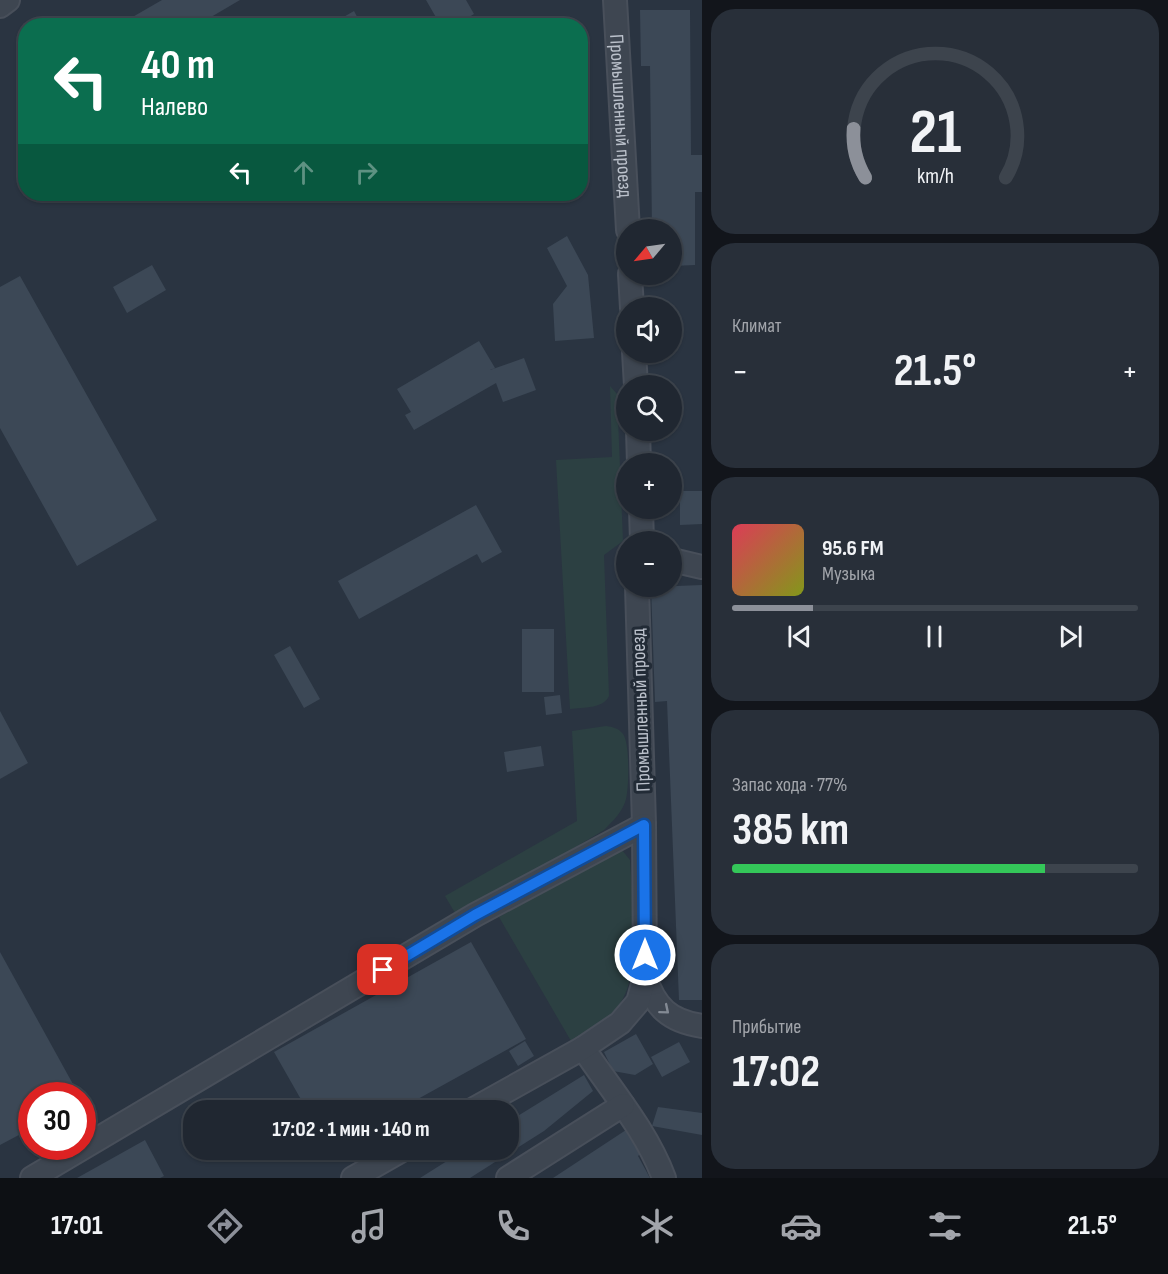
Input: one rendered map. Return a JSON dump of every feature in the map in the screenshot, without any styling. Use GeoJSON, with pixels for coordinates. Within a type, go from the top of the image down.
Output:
{"type":"FeatureCollection","features":[{"type":"Feature","properties":{"kind":"street"},"geometry":{"type":"LineString","coordinates":[[0,6],[8,0]]}},
{"type":"Feature","properties":{"kind":"street","name":"Промышленный проезд"},"geometry":{"type":"LineString","coordinates":[[615,0],[627,219]]}},
{"type":"Feature","properties":{"kind":"street"},"geometry":{"type":"LineString","coordinates":[[682,562],[702,567]]}},
{"type":"Feature","properties":{"kind":"street","name":"Промышленный проезд"},"geometry":{"type":"LineString","coordinates":[[637,597],[644,825],[645,977]]}},
{"type":"Feature","properties":{"kind":"street"},"geometry":{"type":"LineString","coordinates":[[32,1178],[475,915],[644,825]]}},
{"type":"Feature","properties":{"kind":"street"},"geometry":{"type":"LineString","coordinates":[[645,977],[652,996],[662,1009],[677,1019],[702,1026]]}},
{"type":"Feature","properties":{"kind":"street"},"geometry":{"type":"LineString","coordinates":[[490,1100],[583,1048],[620,1023],[638,1002],[645,977]]}},
{"type":"Feature","properties":{"kind":"street"},"geometry":{"type":"LineString","coordinates":[[583,1048],[657,1159],[663,1178]]}},
{"type":"Feature","properties":{"kind":"street"},"geometry":{"type":"LineString","coordinates":[[508,1178],[623,1105]]}},
{"type":"Feature","properties":{"kind":"street"},"geometry":{"type":"LineString","coordinates":[[353,1178],[385,1160]]}},
{"type":"Feature","properties":{"kind":"green space"},"geometry":{"type":"Polygon","coordinates":[[[610,386],[616,393],[616,441],[619,441],[619,453],[616,453],[616,519],[622,519],[623,531],[616,531],[616,546],[604,555],[609,696],[598,705],[570,709],[556,460],[612,457],[610,386]]]}},
{"type":"Feature","properties":{"kind":"green space"},"geometry":{"type":"Polygon","coordinates":[[[606,726],[621,732],[627,746],[627,793],[623,808],[617,816],[604,830],[458,918],[445,896],[577,821],[572,731],[606,726]]]}},
{"type":"Feature","properties":{"kind":"green space"},"geometry":{"type":"Polygon","coordinates":[[[621,849],[630,860],[634,917],[630,978],[625,995],[616,1009],[600,1023],[571,1041],[499,917],[609,851],[621,849]]]}},
{"type":"Feature","properties":{"kind":"building"},"geometry":{"type":"Polygon","coordinates":[[[162,0],[240,0],[212,18],[131,18],[162,0]]]}},
{"type":"Feature","properties":{"kind":"building"},"geometry":{"type":"Polygon","coordinates":[[[426,0],[466,0],[474,14],[467,18],[436,18],[426,0]]]}},
{"type":"Feature","properties":{"kind":"building"},"geometry":{"type":"Polygon","coordinates":[[[640,10],[690,10],[691,155],[702,155],[702,192],[695,192],[695,265],[682,266],[682,219],[652,219],[650,66],[641,66],[640,10]]]}},
{"type":"Feature","properties":{"kind":"building"},"geometry":{"type":"Polygon","coordinates":[[[354,11],[358,18],[342,18],[354,11]]]}},
{"type":"Feature","properties":{"kind":"building"},"geometry":{"type":"Polygon","coordinates":[[[567,236],[588,275],[594,338],[555,341],[553,304],[567,286],[547,248],[567,236]]]}},
{"type":"Feature","properties":{"kind":"building"},"geometry":{"type":"Polygon","coordinates":[[[152,265],[166,290],[127,313],[113,287],[152,265]]]}},
{"type":"Feature","properties":{"kind":"building"},"geometry":{"type":"Polygon","coordinates":[[[20,276],[157,520],[77,566],[0,428],[0,287],[20,276]]]}},
{"type":"Feature","properties":{"kind":"building"},"geometry":{"type":"Polygon","coordinates":[[[479,341],[495,368],[490,370],[524,358],[536,390],[503,402],[496,383],[414,430],[405,415],[411,412],[397,389],[479,341]]]}},
{"type":"Feature","properties":{"kind":"building"},"geometry":{"type":"Polygon","coordinates":[[[682,491],[702,491],[702,524],[680,525],[682,491]]]}},
{"type":"Feature","properties":{"kind":"building"},"geometry":{"type":"Polygon","coordinates":[[[476,505],[502,552],[482,563],[477,554],[359,619],[338,581],[476,505]]]}},
{"type":"Feature","properties":{"kind":"building"},"geometry":{"type":"Polygon","coordinates":[[[702,585],[702,1000],[679,1000],[667,701],[655,702],[651,597],[682,597],[682,586],[702,585]]]}},
{"type":"Feature","properties":{"kind":"building"},"geometry":{"type":"Polygon","coordinates":[[[522,629],[554,629],[554,692],[522,692],[522,629]]]}},
{"type":"Feature","properties":{"kind":"building"},"geometry":{"type":"Polygon","coordinates":[[[290,646],[320,699],[304,708],[274,655],[290,646]]]}},
{"type":"Feature","properties":{"kind":"building"},"geometry":{"type":"Polygon","coordinates":[[[560,695],[562,713],[546,715],[544,697],[560,695]]]}},
{"type":"Feature","properties":{"kind":"building"},"geometry":{"type":"Polygon","coordinates":[[[0,711],[28,763],[0,779],[0,711]]]}},
{"type":"Feature","properties":{"kind":"building"},"geometry":{"type":"Polygon","coordinates":[[[541,746],[544,766],[507,772],[504,752],[541,746]]]}},
{"type":"Feature","properties":{"kind":"building"},"geometry":{"type":"Polygon","coordinates":[[[471,942],[526,1039],[416,1100],[301,1100],[274,1052],[471,942]]]}},
{"type":"Feature","properties":{"kind":"building"},"geometry":{"type":"Polygon","coordinates":[[[0,952],[72,1082],[18,1082],[18,1135],[0,1145],[0,952]]]}},
{"type":"Feature","properties":{"kind":"building"},"geometry":{"type":"Polygon","coordinates":[[[636,1034],[653,1064],[635,1075],[613,1071],[604,1052],[636,1034]]]}},
{"type":"Feature","properties":{"kind":"building"},"geometry":{"type":"Polygon","coordinates":[[[525,1041],[534,1056],[518,1066],[509,1051],[525,1041]]]}},
{"type":"Feature","properties":{"kind":"building"},"geometry":{"type":"Polygon","coordinates":[[[679,1042],[690,1062],[662,1077],[651,1057],[679,1042]]]}},
{"type":"Feature","properties":{"kind":"building"},"geometry":{"type":"Polygon","coordinates":[[[584,1075],[593,1091],[544,1131],[519,1147],[519,1115],[584,1075]]]}},
{"type":"Feature","properties":{"kind":"building"},"geometry":{"type":"Polygon","coordinates":[[[658,1107],[702,1113],[702,1135],[652,1126],[658,1107]]]}},
{"type":"Feature","properties":{"kind":"building"},"geometry":{"type":"Polygon","coordinates":[[[626,1130],[642,1152],[638,1156],[650,1178],[553,1178],[626,1130]]]}},
{"type":"Feature","properties":{"kind":"building"},"geometry":{"type":"Polygon","coordinates":[[[145,1140],[164,1176],[160,1178],[77,1178],[145,1140]]]}},
{"type":"Feature","properties":{"kind":"building"},"geometry":{"type":"Polygon","coordinates":[[[449,1160],[498,1160],[470,1178],[420,1178],[449,1160]]]}},
{"type":"Feature","properties":{"kind":"route"},"geometry":{"type":"LineString","coordinates":[[383,970],[475,915],[644,825],[645,955]]}}]}
